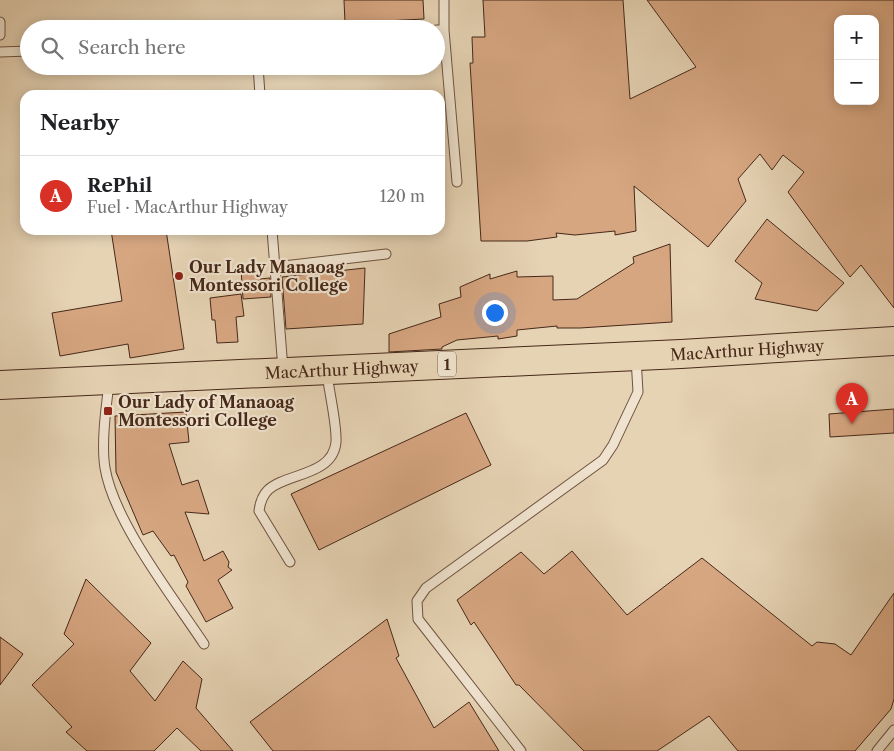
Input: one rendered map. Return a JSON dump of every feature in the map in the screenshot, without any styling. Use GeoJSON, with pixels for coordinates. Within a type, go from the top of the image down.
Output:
{"type":"FeatureCollection","features":[{"type":"Feature","properties":{"kind":"highway","name":"MacArthur Highway"},"geometry":{"type":"LineString","coordinates":[[0,385],[636,356],[894,341]]}},
{"type":"Feature","properties":{"kind":"lane"},"geometry":{"type":"LineString","coordinates":[[441,20],[444,0]]}},
{"type":"Feature","properties":{"kind":"lane"},"geometry":{"type":"LineString","coordinates":[[0,22],[0,35]]}},
{"type":"Feature","properties":{"kind":"lane"},"geometry":{"type":"LineString","coordinates":[[0,52],[20,51]]}},
{"type":"Feature","properties":{"kind":"lane"},"geometry":{"type":"LineString","coordinates":[[259,75],[260,90]]}},
{"type":"Feature","properties":{"kind":"lane"},"geometry":{"type":"LineString","coordinates":[[445,75],[457,182]]}},
{"type":"Feature","properties":{"kind":"lane"},"geometry":{"type":"LineString","coordinates":[[272,235],[284,373]]}},
{"type":"Feature","properties":{"kind":"lane"},"geometry":{"type":"LineString","coordinates":[[275,267],[386,254]]}},
{"type":"Feature","properties":{"kind":"lane"},"geometry":{"type":"LineString","coordinates":[[521,751],[418,619],[417,601],[426,588],[603,460],[613,445],[638,392],[636,356]]}},
{"type":"Feature","properties":{"kind":"lane"},"geometry":{"type":"LineString","coordinates":[[290,562],[259,511],[261,499],[269,489],[313,470],[332,456],[336,442],[326,370]]}},
{"type":"Feature","properties":{"kind":"lane"},"geometry":{"type":"LineString","coordinates":[[110,381],[106,411],[105,467],[116,503],[131,531],[204,644]]}},
{"type":"Feature","properties":{"kind":"lane"},"geometry":{"type":"LineString","coordinates":[[877,751],[894,730]]}},
{"type":"Feature","properties":{"kind":"building"},"geometry":{"type":"Polygon","coordinates":[[[344,0],[423,0],[424,19],[345,20],[344,0]]]}},
{"type":"Feature","properties":{"kind":"building"},"geometry":{"type":"Polygon","coordinates":[[[483,0],[623,0],[630,99],[696,67],[647,0],[894,0],[894,308],[861,265],[850,277],[788,192],[804,172],[783,155],[772,170],[760,154],[738,179],[746,201],[708,247],[634,186],[636,231],[615,235],[615,231],[575,235],[556,233],[557,237],[527,241],[481,241],[470,63],[473,63],[472,37],[485,37],[483,0]]]}},
{"type":"Feature","properties":{"kind":"building"},"geometry":{"type":"Polygon","coordinates":[[[767,219],[844,283],[817,311],[755,299],[762,283],[735,261],[767,219]]]}},
{"type":"Feature","properties":{"kind":"building"},"geometry":{"type":"Polygon","coordinates":[[[112,235],[167,235],[184,349],[130,358],[128,344],[60,356],[52,313],[122,301],[112,235]]]}},
{"type":"Feature","properties":{"kind":"building"},"geometry":{"type":"Polygon","coordinates":[[[670,244],[672,322],[580,328],[557,328],[557,326],[517,330],[517,336],[498,339],[498,336],[457,340],[442,347],[442,349],[389,352],[389,334],[441,317],[439,304],[461,297],[460,287],[490,274],[490,279],[517,271],[517,277],[553,276],[553,300],[577,299],[634,263],[633,257],[670,244]]]}},
{"type":"Feature","properties":{"kind":"building"},"geometry":{"type":"Polygon","coordinates":[[[260,267],[260,279],[270,278],[271,297],[243,299],[241,269],[260,267]]]}},
{"type":"Feature","properties":{"kind":"building"},"geometry":{"type":"Polygon","coordinates":[[[365,268],[363,324],[286,329],[282,277],[365,268]]]}},
{"type":"Feature","properties":{"kind":"building"},"geometry":{"type":"Polygon","coordinates":[[[241,294],[244,316],[236,317],[238,342],[217,343],[215,320],[212,320],[210,298],[241,294]]]}},
{"type":"Feature","properties":{"kind":"building"},"geometry":{"type":"Polygon","coordinates":[[[894,409],[894,433],[830,437],[829,414],[894,409]]]}},
{"type":"Feature","properties":{"kind":"building"},"geometry":{"type":"Polygon","coordinates":[[[186,412],[189,442],[169,444],[182,485],[198,480],[209,514],[185,512],[204,561],[223,551],[229,562],[228,567],[232,570],[218,580],[233,608],[206,622],[186,586],[188,582],[174,555],[171,556],[153,531],[143,535],[116,472],[115,416],[186,412]]]}},
{"type":"Feature","properties":{"kind":"building"},"geometry":{"type":"Polygon","coordinates":[[[466,413],[491,465],[319,550],[291,494],[466,413]]]}},
{"type":"Feature","properties":{"kind":"building"},"geometry":{"type":"Polygon","coordinates":[[[572,551],[627,615],[702,558],[812,646],[817,642],[835,644],[851,655],[894,593],[894,699],[891,709],[855,751],[738,751],[709,716],[657,751],[584,751],[519,685],[516,685],[474,622],[471,625],[457,600],[521,552],[544,574],[572,551]]]}},
{"type":"Feature","properties":{"kind":"building"},"geometry":{"type":"Polygon","coordinates":[[[86,579],[151,643],[130,671],[155,701],[183,661],[202,679],[196,708],[233,751],[201,751],[177,728],[154,751],[87,751],[66,732],[72,727],[32,685],[74,644],[64,634],[86,579]]]}},
{"type":"Feature","properties":{"kind":"building"},"geometry":{"type":"Polygon","coordinates":[[[387,619],[399,656],[396,658],[434,728],[469,702],[499,751],[273,751],[250,722],[387,619]]]}},
{"type":"Feature","properties":{"kind":"building"},"geometry":{"type":"Polygon","coordinates":[[[0,637],[23,654],[0,685],[0,637]]]}},
{"type":"Feature","properties":{"kind":"place","name":"Our Lady Manaoag Montessori College"},"geometry":{"type":"Point","coordinates":[179,276]}},
{"type":"Feature","properties":{"kind":"place","name":"Our Lady of Manaoag Montessori College"},"geometry":{"type":"Point","coordinates":[108,411]}},
{"type":"Feature","properties":{"kind":"place","name":"RePhil"},"geometry":{"type":"Point","coordinates":[852,424]}}]}
